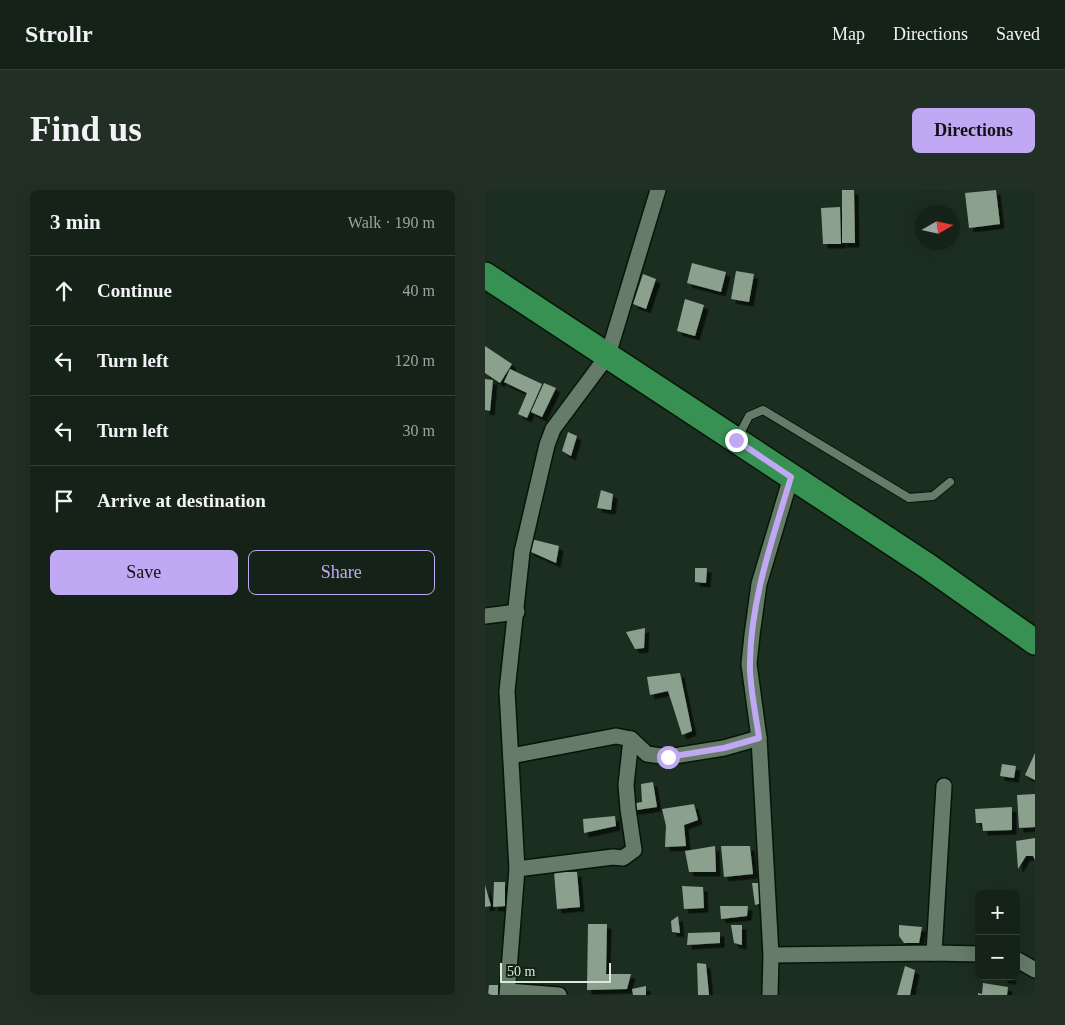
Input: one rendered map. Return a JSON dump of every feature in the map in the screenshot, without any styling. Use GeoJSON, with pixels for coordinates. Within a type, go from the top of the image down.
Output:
{"type":"FeatureCollection","features":[{"type":"Feature","properties":{"kind":"main road"},"geometry":{"type":"LineString","coordinates":[[485,275],[929,567],[1035,642]]}},
{"type":"Feature","properties":{"kind":"street"},"geometry":{"type":"LineString","coordinates":[[559,995],[508,993],[517,869],[507,691],[522,552],[547,445],[553,429],[608,355],[658,190]]}},
{"type":"Feature","properties":{"kind":"street"},"geometry":{"type":"LineString","coordinates":[[770,995],[771,955],[759,738],[749,664],[759,584],[791,477]]}},
{"type":"Feature","properties":{"kind":"street"},"geometry":{"type":"LineString","coordinates":[[485,616],[517,612]]}},
{"type":"Feature","properties":{"kind":"street"},"geometry":{"type":"LineString","coordinates":[[511,756],[616,736],[631,739],[647,754],[668,757],[724,748],[759,738]]}},
{"type":"Feature","properties":{"kind":"street"},"geometry":{"type":"LineString","coordinates":[[517,869],[613,857],[623,858],[634,850],[626,785],[631,739]]}},
{"type":"Feature","properties":{"kind":"street"},"geometry":{"type":"LineString","coordinates":[[934,953],[944,786]]}},
{"type":"Feature","properties":{"kind":"street"},"geometry":{"type":"LineString","coordinates":[[771,955],[975,954]]}},
{"type":"Feature","properties":{"kind":"street"},"geometry":{"type":"LineString","coordinates":[[1020,961],[1035,970]]}},
{"type":"Feature","properties":{"kind":"lane"},"geometry":{"type":"LineString","coordinates":[[736,440],[749,416],[763,410],[909,498],[933,496],[950,482]]}},
{"type":"Feature","properties":{"kind":"building"},"geometry":{"type":"Polygon","coordinates":[[[842,190],[854,190],[855,243],[842,243],[842,190]]]}},
{"type":"Feature","properties":{"kind":"building"},"geometry":{"type":"Polygon","coordinates":[[[996,190],[1000,224],[969,228],[965,193],[996,190]]]}},
{"type":"Feature","properties":{"kind":"building"},"geometry":{"type":"Polygon","coordinates":[[[840,207],[841,244],[823,244],[821,208],[840,207]]]}},
{"type":"Feature","properties":{"kind":"building"},"geometry":{"type":"Polygon","coordinates":[[[692,263],[726,272],[721,292],[687,283],[692,263]]]}},
{"type":"Feature","properties":{"kind":"building"},"geometry":{"type":"Polygon","coordinates":[[[736,271],[754,274],[749,302],[731,299],[736,271]]]}},
{"type":"Feature","properties":{"kind":"building"},"geometry":{"type":"Polygon","coordinates":[[[643,274],[656,279],[646,309],[633,304],[643,274]]]}},
{"type":"Feature","properties":{"kind":"building"},"geometry":{"type":"Polygon","coordinates":[[[685,299],[704,305],[695,336],[677,331],[685,299]]]}},
{"type":"Feature","properties":{"kind":"building"},"geometry":{"type":"Polygon","coordinates":[[[485,346],[512,364],[500,383],[485,373],[485,346]]]}},
{"type":"Feature","properties":{"kind":"building"},"geometry":{"type":"Polygon","coordinates":[[[510,369],[542,384],[527,418],[518,414],[527,393],[504,382],[510,369]]]}},
{"type":"Feature","properties":{"kind":"building"},"geometry":{"type":"Polygon","coordinates":[[[485,379],[493,380],[490,411],[485,410],[485,379]]]}},
{"type":"Feature","properties":{"kind":"building"},"geometry":{"type":"Polygon","coordinates":[[[544,383],[556,388],[542,417],[531,412],[544,383]]]}},
{"type":"Feature","properties":{"kind":"building"},"geometry":{"type":"Polygon","coordinates":[[[568,432],[577,436],[571,456],[562,451],[568,432]]]}},
{"type":"Feature","properties":{"kind":"building"},"geometry":{"type":"Polygon","coordinates":[[[601,490],[613,494],[611,510],[597,508],[601,490]]]}},
{"type":"Feature","properties":{"kind":"building"},"geometry":{"type":"Polygon","coordinates":[[[531,539],[559,546],[556,563],[529,551],[531,539]]]}},
{"type":"Feature","properties":{"kind":"building"},"geometry":{"type":"Polygon","coordinates":[[[695,568],[707,568],[706,583],[695,582],[695,568]]]}},
{"type":"Feature","properties":{"kind":"building"},"geometry":{"type":"Polygon","coordinates":[[[645,628],[644,648],[635,649],[626,632],[645,628]]]}},
{"type":"Feature","properties":{"kind":"building"},"geometry":{"type":"Polygon","coordinates":[[[680,673],[692,731],[682,735],[668,691],[650,695],[647,677],[680,673]]]}},
{"type":"Feature","properties":{"kind":"building"},"geometry":{"type":"Polygon","coordinates":[[[1035,753],[1035,780],[1025,775],[1035,753]]]}},
{"type":"Feature","properties":{"kind":"building"},"geometry":{"type":"Polygon","coordinates":[[[1002,764],[1016,766],[1014,778],[1000,776],[1002,764]]]}},
{"type":"Feature","properties":{"kind":"building"},"geometry":{"type":"Polygon","coordinates":[[[653,782],[657,807],[630,811],[630,804],[642,802],[641,784],[653,782]]]}},
{"type":"Feature","properties":{"kind":"building"},"geometry":{"type":"Polygon","coordinates":[[[1035,794],[1035,827],[1019,828],[1017,795],[1035,794]]]}},
{"type":"Feature","properties":{"kind":"building"},"geometry":{"type":"Polygon","coordinates":[[[694,804],[698,820],[684,825],[686,846],[665,847],[666,826],[662,809],[694,804]]]}},
{"type":"Feature","properties":{"kind":"building"},"geometry":{"type":"Polygon","coordinates":[[[1012,807],[1012,830],[983,831],[982,823],[976,823],[975,809],[1012,807]]]}},
{"type":"Feature","properties":{"kind":"building"},"geometry":{"type":"Polygon","coordinates":[[[615,816],[616,826],[584,833],[583,819],[615,816]]]}},
{"type":"Feature","properties":{"kind":"building"},"geometry":{"type":"Polygon","coordinates":[[[1035,838],[1035,860],[1033,856],[1026,856],[1018,869],[1016,841],[1035,838]]]}},
{"type":"Feature","properties":{"kind":"building"},"geometry":{"type":"Polygon","coordinates":[[[715,846],[716,872],[689,872],[685,851],[715,846]]]}},
{"type":"Feature","properties":{"kind":"building"},"geometry":{"type":"Polygon","coordinates":[[[721,846],[750,846],[753,874],[724,877],[721,846]]]}},
{"type":"Feature","properties":{"kind":"building"},"geometry":{"type":"Polygon","coordinates":[[[554,872],[577,872],[580,907],[557,909],[554,872]]]}},
{"type":"Feature","properties":{"kind":"building"},"geometry":{"type":"Polygon","coordinates":[[[494,882],[505,882],[505,906],[493,907],[494,882]]]}},
{"type":"Feature","properties":{"kind":"building"},"geometry":{"type":"Polygon","coordinates":[[[752,883],[759,883],[762,903],[755,905],[752,883]]]}},
{"type":"Feature","properties":{"kind":"building"},"geometry":{"type":"Polygon","coordinates":[[[485,885],[491,906],[485,907],[485,885]]]}},
{"type":"Feature","properties":{"kind":"building"},"geometry":{"type":"Polygon","coordinates":[[[682,886],[703,887],[704,908],[684,909],[682,886]]]}},
{"type":"Feature","properties":{"kind":"building"},"geometry":{"type":"Polygon","coordinates":[[[720,906],[748,906],[747,916],[721,919],[720,906]]]}},
{"type":"Feature","properties":{"kind":"building"},"geometry":{"type":"Polygon","coordinates":[[[678,916],[680,933],[672,932],[671,921],[678,916]]]}},
{"type":"Feature","properties":{"kind":"building"},"geometry":{"type":"Polygon","coordinates":[[[588,924],[607,924],[606,974],[631,974],[627,989],[587,990],[588,924]]]}},
{"type":"Feature","properties":{"kind":"building"},"geometry":{"type":"Polygon","coordinates":[[[731,925],[742,925],[742,945],[734,943],[731,925]]]}},
{"type":"Feature","properties":{"kind":"building"},"geometry":{"type":"Polygon","coordinates":[[[899,925],[922,927],[919,943],[904,943],[899,936],[899,925]]]}},
{"type":"Feature","properties":{"kind":"building"},"geometry":{"type":"Polygon","coordinates":[[[720,932],[720,943],[687,945],[688,933],[720,932]]]}},
{"type":"Feature","properties":{"kind":"building"},"geometry":{"type":"Polygon","coordinates":[[[697,963],[706,964],[709,995],[698,995],[697,963]]]}},
{"type":"Feature","properties":{"kind":"building"},"geometry":{"type":"Polygon","coordinates":[[[905,966],[915,970],[910,995],[897,995],[905,966]]]}},
{"type":"Feature","properties":{"kind":"building"},"geometry":{"type":"Polygon","coordinates":[[[983,983],[1008,987],[1007,995],[978,995],[978,993],[982,994],[983,983]]]}},
{"type":"Feature","properties":{"kind":"building"},"geometry":{"type":"Polygon","coordinates":[[[489,985],[498,985],[498,995],[488,995],[489,985]]]}},
{"type":"Feature","properties":{"kind":"building"},"geometry":{"type":"Polygon","coordinates":[[[646,986],[646,995],[633,995],[632,989],[646,986]]]}},
{"type":"Feature","properties":{"kind":"route"},"geometry":{"type":"LineString","coordinates":[[668,757],[724,748],[759,738],[749,664],[752,635],[759,584],[791,477],[736,440]]}}]}
